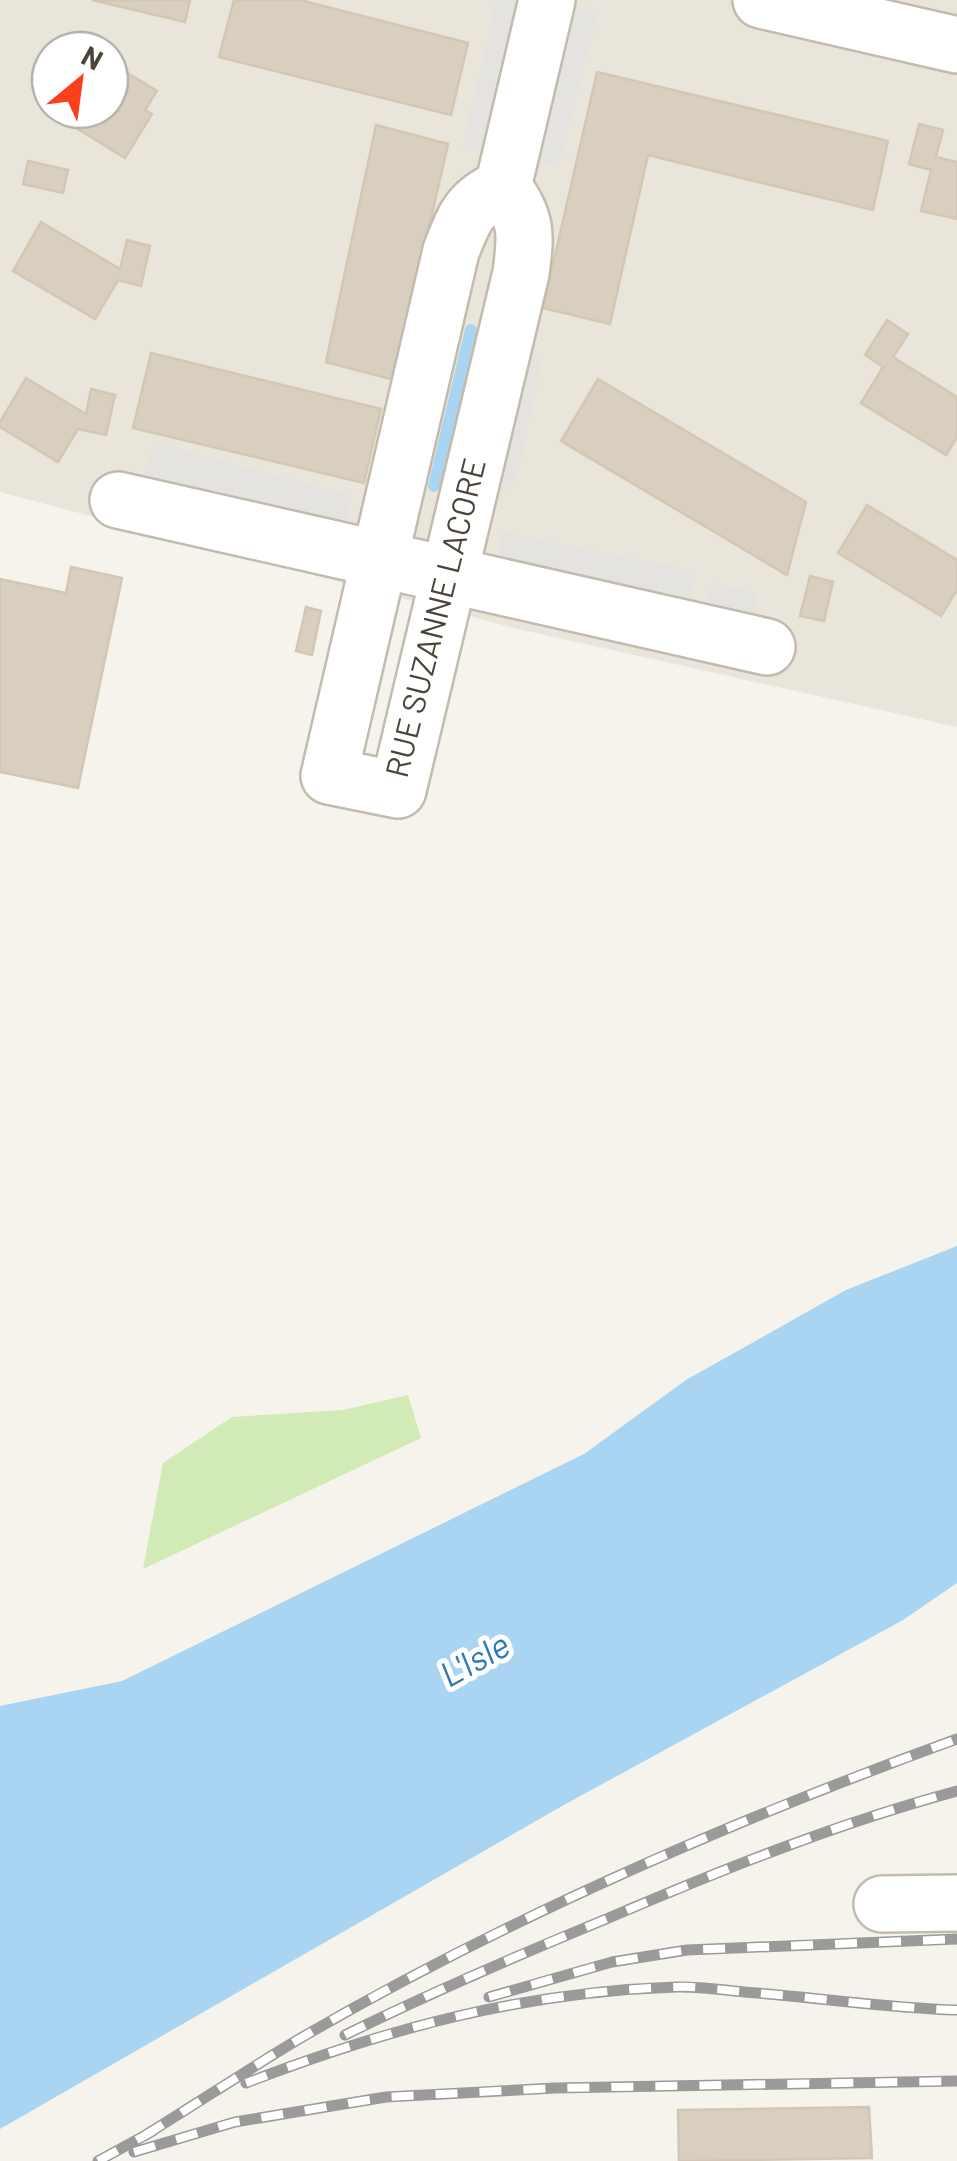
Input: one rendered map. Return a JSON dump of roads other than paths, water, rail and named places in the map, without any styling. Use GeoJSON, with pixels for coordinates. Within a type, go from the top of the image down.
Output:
{"type":"FeatureCollection","features":[{"type":"Feature","properties":{"kind":"street"},"geometry":{"type":"LineString","coordinates":[[504,188],[547,0]]}},
{"type":"Feature","properties":{"kind":"street"},"geometry":{"type":"LineString","coordinates":[[760,0],[957,45]]}},
{"type":"Feature","properties":{"kind":"street","name":"RUE SUZANNE LACORE"},"geometry":{"type":"LineString","coordinates":[[504,188],[520,208],[526,235],[521,273],[398,790],[329,776],[450,258],[464,218],[477,200],[504,188]]}},
{"type":"Feature","properties":{"kind":"street"},"geometry":{"type":"LineString","coordinates":[[450,258],[463,283],[482,291],[500,291],[521,273]]}},
{"type":"Feature","properties":{"kind":"street"},"geometry":{"type":"LineString","coordinates":[[118,500],[768,647]]}},
{"type":"Feature","properties":{"kind":"street"},"geometry":{"type":"LineString","coordinates":[[882,1904],[957,1903]]}},
{"type":"Feature","properties":{"kind":"water","name":"L'Isle"},"geometry":{"type":"Polygon","coordinates":[[[957,1246],[957,1583],[903,1620],[562,1806],[0,2129],[0,1706],[122,1681],[584,1454],[686,1380],[846,1290],[957,1246]]]}},
{"type":"Feature","properties":{"kind":"waterway"},"geometry":{"type":"LineString","coordinates":[[434,486],[471,330]]}},
{"type":"Feature","properties":{"kind":"railway"},"geometry":{"type":"LineString","coordinates":[[144,2136],[299,2039],[539,1913],[788,1803],[957,1739]]}},
{"type":"Feature","properties":{"kind":"railway"},"geometry":{"type":"LineString","coordinates":[[345,2035],[510,1959],[739,1864],[869,1817],[957,1791]]}},
{"type":"Feature","properties":{"kind":"railway"},"geometry":{"type":"LineString","coordinates":[[489,1997],[612,1962],[687,1950],[957,1939]]}},
{"type":"Feature","properties":{"kind":"railway"},"geometry":{"type":"LineString","coordinates":[[246,2083],[352,2046],[457,2016],[619,1990],[693,1987],[957,2010]]}},
{"type":"Feature","properties":{"kind":"railway"},"geometry":{"type":"LineString","coordinates":[[134,2152],[235,2122],[386,2097],[555,2088],[957,2081]]}},
{"type":"Feature","properties":{"kind":"railway"},"geometry":{"type":"LineString","coordinates":[[98,2161],[153,2131]]}}]}
